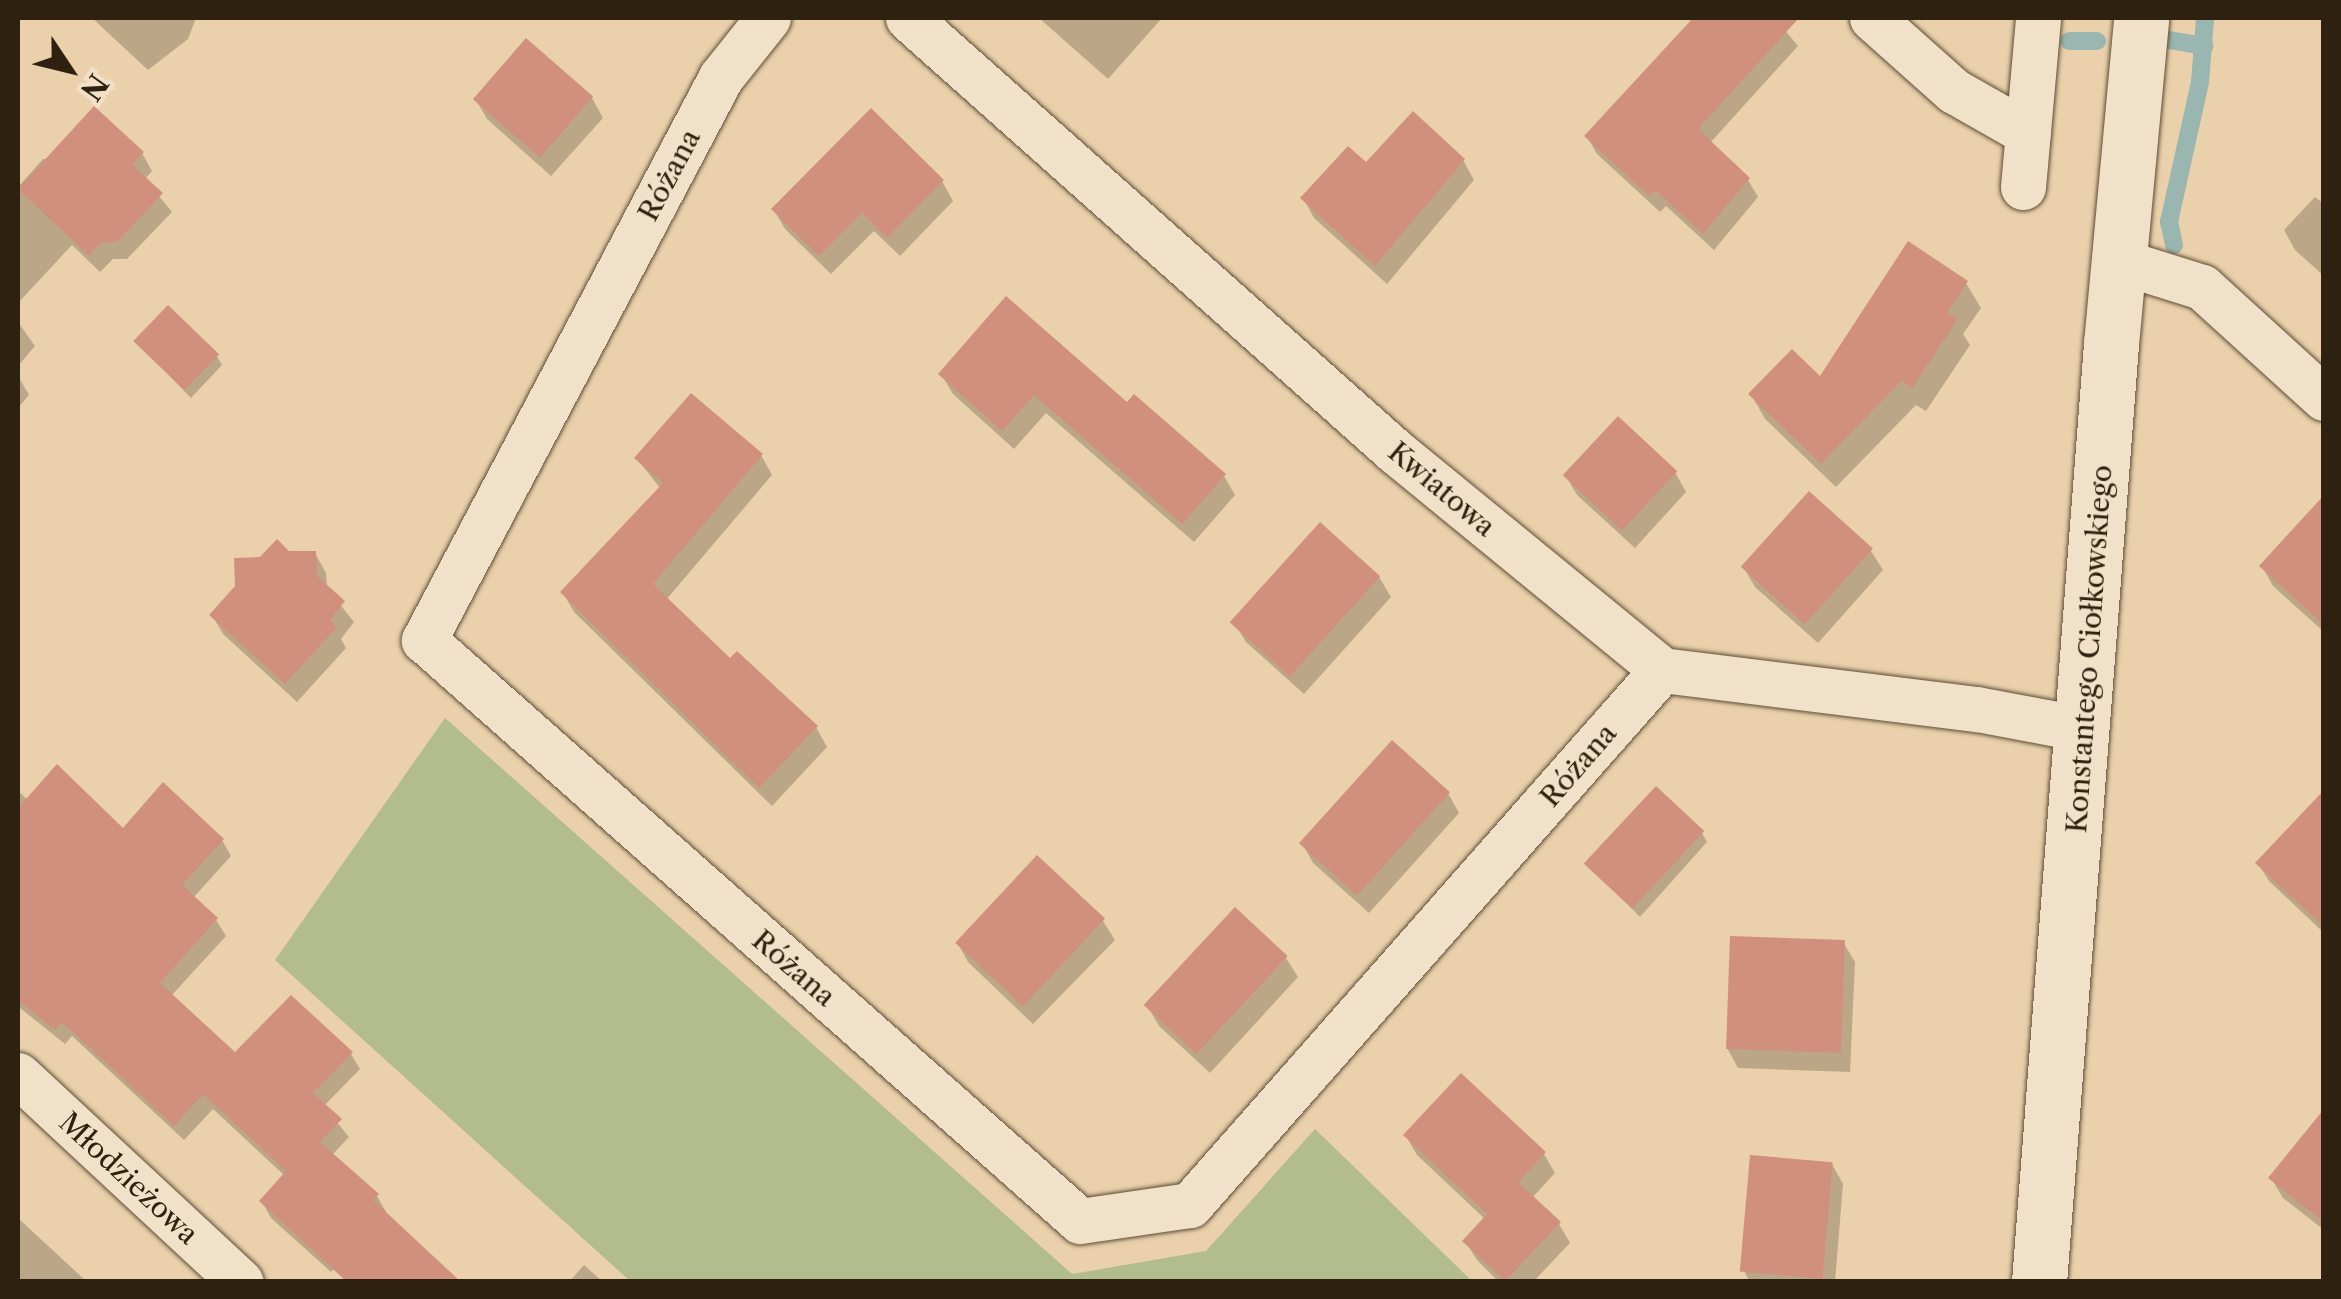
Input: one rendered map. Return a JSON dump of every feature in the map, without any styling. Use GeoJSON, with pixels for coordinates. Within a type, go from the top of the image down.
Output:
{"type":"FeatureCollection","features":[{"type":"Feature","properties":{"kind":"street","name":"Różana"},"geometry":{"type":"LineString","coordinates":[[768,18],[720,77],[424,640],[1080,1221],[1190,1205],[1662,670]]}},
{"type":"Feature","properties":{"kind":"street","name":"Kwiatowa"},"geometry":{"type":"LineString","coordinates":[[908,18],[1396,452],[1662,670]]}},
{"type":"Feature","properties":{"kind":"street"},"geometry":{"type":"LineString","coordinates":[[1872,18],[1954,91],[2028,133]]}},
{"type":"Feature","properties":{"kind":"street"},"geometry":{"type":"LineString","coordinates":[[2023,187],[2038,18]]}},
{"type":"Feature","properties":{"kind":"street","name":"Konstantego Ciołkowskiego"},"geometry":{"type":"LineString","coordinates":[[2040,1282],[2140,18]]}},
{"type":"Feature","properties":{"kind":"street"},"geometry":{"type":"LineString","coordinates":[[2119,261],[2202,288],[2324,398]]}},
{"type":"Feature","properties":{"kind":"street"},"geometry":{"type":"LineString","coordinates":[[1662,670],[1978,708],[2084,730]]}},
{"type":"Feature","properties":{"kind":"street","name":"Młodzieżowa"},"geometry":{"type":"LineString","coordinates":[[18,1074],[241,1282]]}},
{"type":"Feature","properties":{"kind":"green space"},"geometry":{"type":"Polygon","coordinates":[[[445,718],[1072,1274],[1206,1251],[1315,1129],[1472,1281],[630,1281],[275,960],[445,718]]]}},
{"type":"Feature","properties":{"kind":"building"},"geometry":{"type":"Polygon","coordinates":[[[1693,18],[1799,18],[1698,129],[1750,178],[1703,234],[1655,190],[1649,196],[1584,136],[1693,18]]]}},
{"type":"Feature","properties":{"kind":"building"},"geometry":{"type":"Polygon","coordinates":[[[526,38],[593,96],[540,158],[473,99],[526,38]]]}},
{"type":"Feature","properties":{"kind":"building"},"geometry":{"type":"Polygon","coordinates":[[[94,106],[144,152],[132,165],[163,193],[117,242],[102,242],[89,256],[18,189],[94,106]]]}},
{"type":"Feature","properties":{"kind":"building"},"geometry":{"type":"Polygon","coordinates":[[[871,108],[944,180],[887,238],[862,213],[819,256],[771,209],[871,108]]]}},
{"type":"Feature","properties":{"kind":"building"},"geometry":{"type":"Polygon","coordinates":[[[1413,111],[1465,159],[1375,266],[1300,198],[1348,146],[1366,162],[1413,111]]]}},
{"type":"Feature","properties":{"kind":"building"},"geometry":{"type":"Polygon","coordinates":[[[1908,241],[1968,281],[1947,313],[1958,319],[1912,388],[1901,381],[1821,464],[1748,394],[1792,349],[1820,376],[1908,241]]]}},
{"type":"Feature","properties":{"kind":"building"},"geometry":{"type":"Polygon","coordinates":[[[1006,296],[1127,402],[1134,394],[1226,474],[1182,524],[1034,395],[1002,431],[938,374],[1006,296]]]}},
{"type":"Feature","properties":{"kind":"building"},"geometry":{"type":"Polygon","coordinates":[[[168,305],[219,354],[184,390],[133,341],[168,305]]]}},
{"type":"Feature","properties":{"kind":"building"},"geometry":{"type":"Polygon","coordinates":[[[691,393],[763,454],[653,584],[730,658],[737,651],[818,726],[759,788],[560,592],[663,483],[634,458],[691,393]]]}},
{"type":"Feature","properties":{"kind":"building"},"geometry":{"type":"Polygon","coordinates":[[[1618,416],[1677,471],[1622,530],[1563,475],[1618,416]]]}},
{"type":"Feature","properties":{"kind":"building"},"geometry":{"type":"Polygon","coordinates":[[[1809,491],[1873,549],[1805,624],[1741,567],[1809,491]]]}},
{"type":"Feature","properties":{"kind":"building"},"geometry":{"type":"Polygon","coordinates":[[[2324,495],[2324,625],[2259,566],[2324,495]]]}},
{"type":"Feature","properties":{"kind":"building"},"geometry":{"type":"Polygon","coordinates":[[[1320,522],[1380,576],[1290,677],[1230,622],[1320,522]]]}},
{"type":"Feature","properties":{"kind":"building"},"geometry":{"type":"Polygon","coordinates":[[[277,539],[289,551],[316,551],[317,576],[345,601],[330,620],[337,627],[285,684],[209,615],[235,586],[234,558],[260,557],[277,539]]]}},
{"type":"Feature","properties":{"kind":"building"},"geometry":{"type":"Polygon","coordinates":[[[1392,740],[1450,792],[1357,895],[1299,843],[1392,740]]]}},
{"type":"Feature","properties":{"kind":"building"},"geometry":{"type":"Polygon","coordinates":[[[57,764],[123,828],[163,782],[224,839],[182,885],[218,918],[160,983],[235,1052],[291,995],[353,1052],[313,1093],[342,1119],[320,1142],[379,1194],[373,1200],[461,1282],[347,1282],[259,1201],[286,1171],[203,1094],[174,1126],[62,1022],[55,1030],[18,1000],[18,808],[57,764]]]}},
{"type":"Feature","properties":{"kind":"building"},"geometry":{"type":"Polygon","coordinates":[[[1656,786],[1704,831],[1632,909],[1584,864],[1656,786]]]}},
{"type":"Feature","properties":{"kind":"building"},"geometry":{"type":"Polygon","coordinates":[[[2324,790],[2324,927],[2255,863],[2324,790]]]}},
{"type":"Feature","properties":{"kind":"building"},"geometry":{"type":"Polygon","coordinates":[[[1037,855],[1105,918],[1023,1006],[955,943],[1037,855]]]}},
{"type":"Feature","properties":{"kind":"building"},"geometry":{"type":"Polygon","coordinates":[[[1235,907],[1288,956],[1196,1054],[1144,1005],[1235,907]]]}},
{"type":"Feature","properties":{"kind":"building"},"geometry":{"type":"Polygon","coordinates":[[[1730,936],[1845,940],[1841,1053],[1726,1049],[1730,936]]]}},
{"type":"Feature","properties":{"kind":"building"},"geometry":{"type":"Polygon","coordinates":[[[1461,1073],[1546,1152],[1518,1182],[1561,1222],[1505,1281],[1462,1241],[1487,1214],[1403,1135],[1461,1073]]]}},
{"type":"Feature","properties":{"kind":"building"},"geometry":{"type":"Polygon","coordinates":[[[2324,1109],[2324,1222],[2268,1178],[2324,1109]]]}},
{"type":"Feature","properties":{"kind":"building"},"geometry":{"type":"Polygon","coordinates":[[[1750,1155],[1833,1162],[1822,1279],[1740,1272],[1750,1155]]]}},
{"type":"Feature","properties":{"kind":"waterway"},"geometry":{"type":"LineString","coordinates":[[2174,245],[2169,222],[2200,82],[2205,18]]}},
{"type":"Feature","properties":{"kind":"waterway"},"geometry":{"type":"LineString","coordinates":[[2164,39],[2204,46]]}},
{"type":"Feature","properties":{"kind":"waterway"},"geometry":{"type":"LineString","coordinates":[[2069,41],[2097,41]]}}]}
